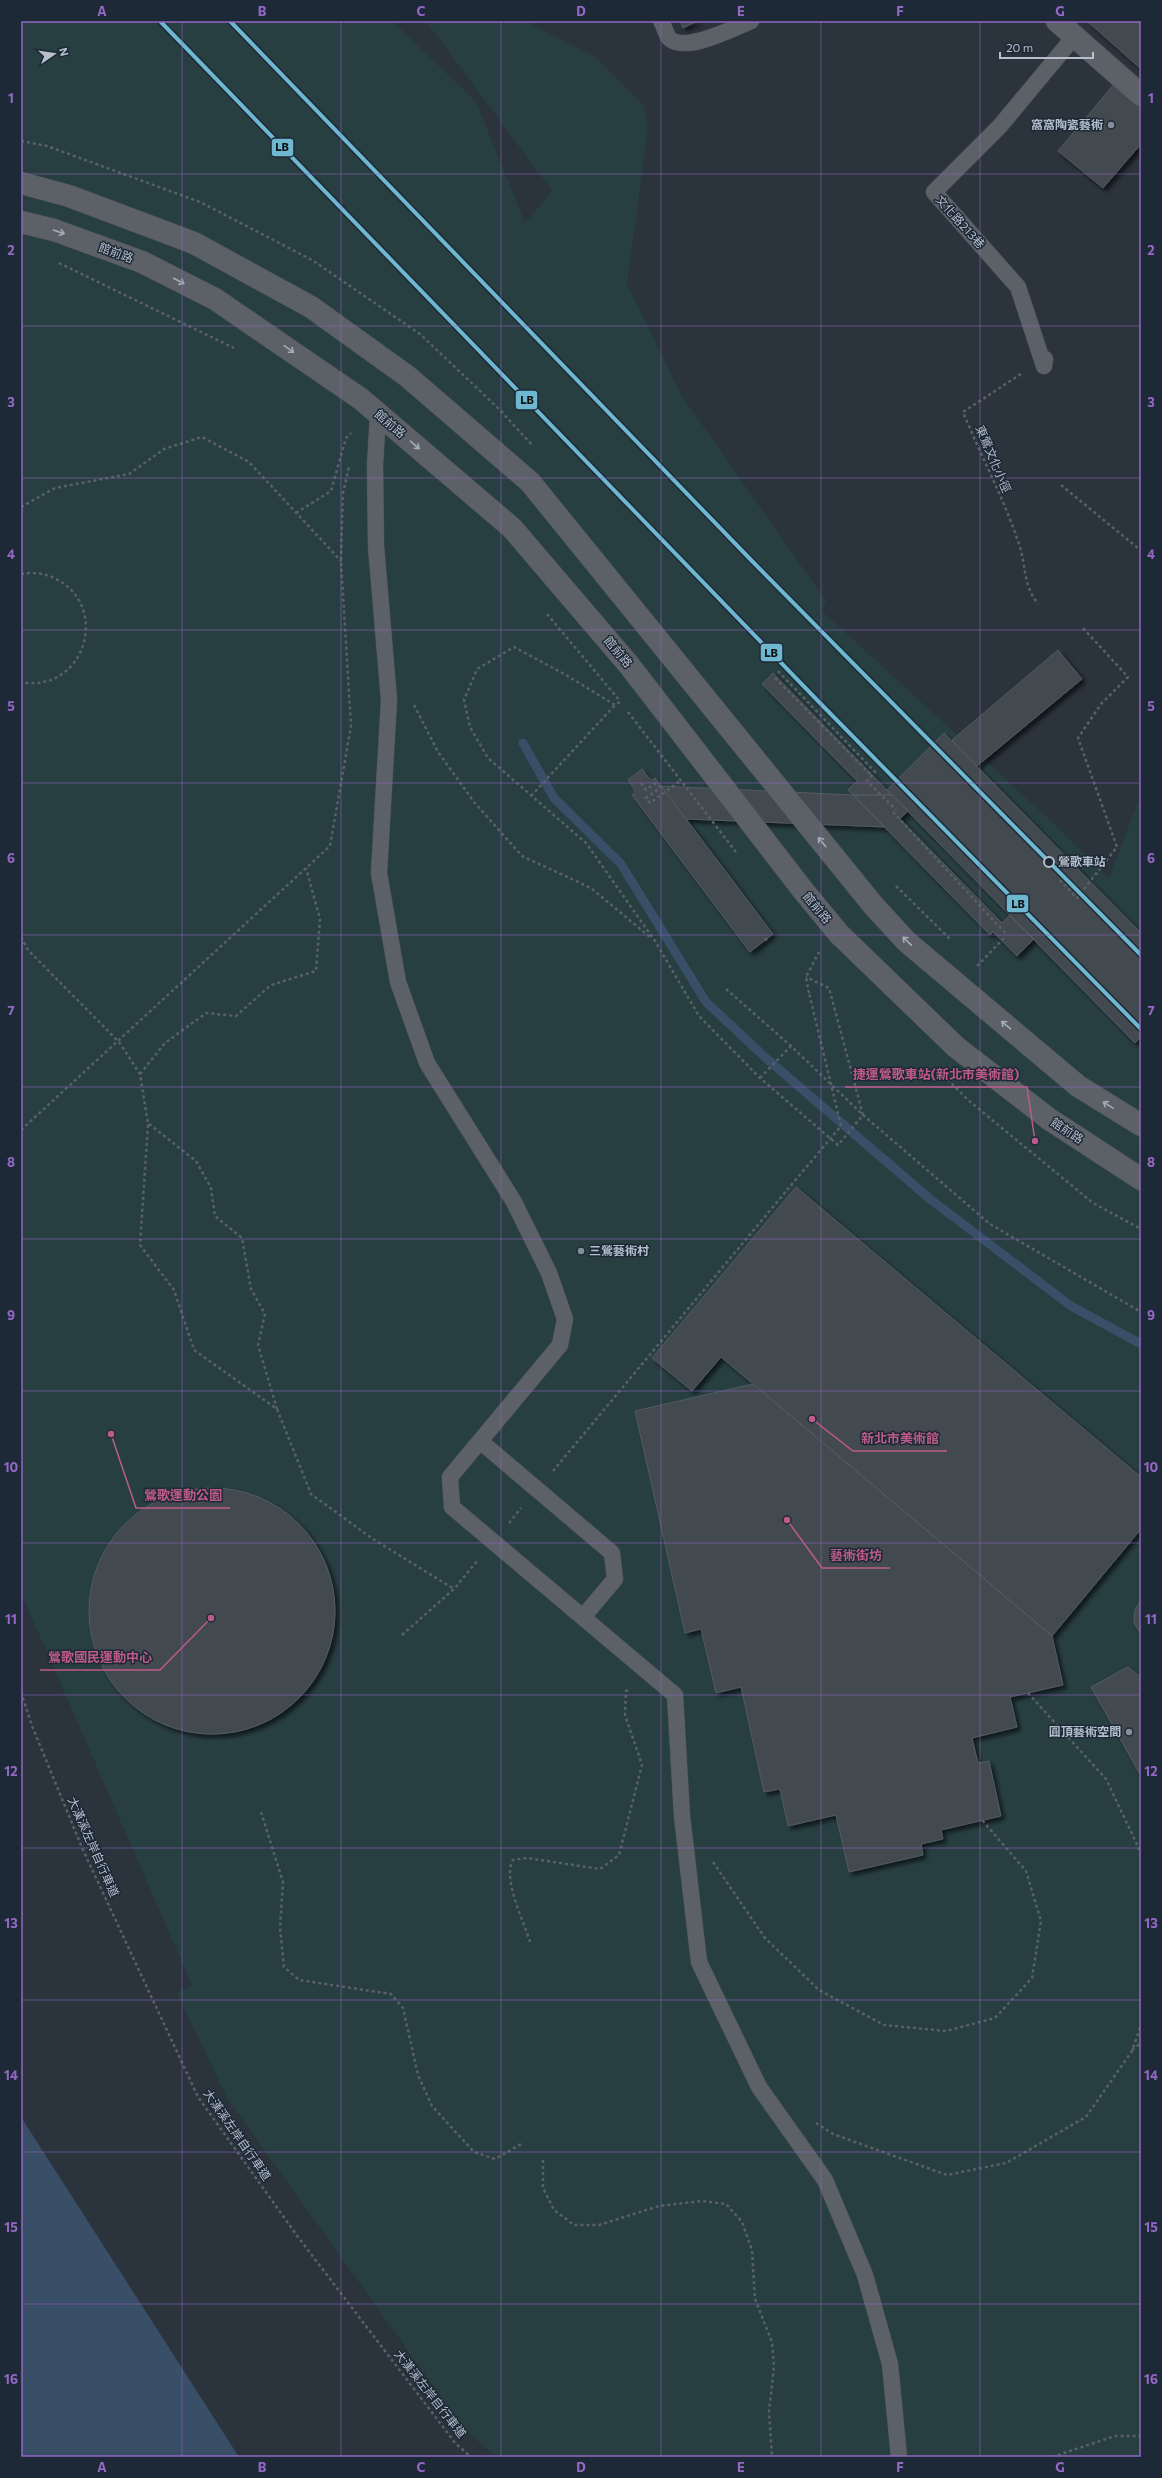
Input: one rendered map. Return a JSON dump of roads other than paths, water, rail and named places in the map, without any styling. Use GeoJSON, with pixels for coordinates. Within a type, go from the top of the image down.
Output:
{"type":"FeatureCollection","features":[{"type":"Feature","properties":{"kind":"street"},"geometry":{"type":"LineString","coordinates":[[1058,21],[1074,37],[1141,95]]}},
{"type":"Feature","properties":{"kind":"street"},"geometry":{"type":"LineString","coordinates":[[21,182],[69,196],[194,243],[311,308],[408,376],[530,482],[873,905],[907,942],[1078,1086],[1141,1125]]}},
{"type":"Feature","properties":{"kind":"street","name":"館前路"},"geometry":{"type":"LineString","coordinates":[[21,222],[54,230],[142,262],[215,299],[361,399],[512,528],[629,665],[802,889],[839,934],[956,1047],[1049,1119],[1141,1179]]}},
{"type":"Feature","properties":{"kind":"lane"},"geometry":{"type":"LineString","coordinates":[[661,21],[670,38],[682,44],[699,41],[752,21]]}},
{"type":"Feature","properties":{"kind":"lane","name":"文化路213巷"},"geometry":{"type":"LineString","coordinates":[[1045,359],[1044,366],[1018,287],[934,192],[1000,126],[1074,37]]}},
{"type":"Feature","properties":{"kind":"lane"},"geometry":{"type":"LineString","coordinates":[[378,414],[376,546],[389,700],[379,873],[398,982],[427,1063],[514,1202],[549,1273],[565,1319],[560,1345],[450,1477],[452,1507],[675,1695],[682,1816],[699,1962],[760,2087],[825,2180],[865,2275],[890,2364],[899,2457]]}},
{"type":"Feature","properties":{"kind":"lane"},"geometry":{"type":"LineString","coordinates":[[480,1441],[612,1553],[615,1580],[583,1617]]}},
{"type":"Feature","properties":{"kind":"water"},"geometry":{"type":"Polygon","coordinates":[[[21,2117],[239,2457],[21,2457],[21,2117]]]}},
{"type":"Feature","properties":{"kind":"waterway"},"geometry":{"type":"LineString","coordinates":[[523,743],[554,798],[621,864],[706,1002],[767,1059],[930,1199],[1071,1306],[1141,1344]]}},
{"type":"Feature","properties":{"kind":"tunnel"},"geometry":{"type":"LineString","coordinates":[[641,783],[655,802],[662,802]]}},
{"type":"Feature","properties":{"kind":"place","name":"窩窩陶瓷藝術"},"geometry":{"type":"Point","coordinates":[1111,125]}},
{"type":"Feature","properties":{"kind":"place","name":"鶯歌車站"},"geometry":{"type":"Point","coordinates":[1049,862]}},
{"type":"Feature","properties":{"kind":"place","name":"捷運鶯歌車站(新北市美術館)"},"geometry":{"type":"Point","coordinates":[1035,1141]}},
{"type":"Feature","properties":{"kind":"place","name":"三鶯藝術村"},"geometry":{"type":"Point","coordinates":[581,1251]}},
{"type":"Feature","properties":{"kind":"place","name":"新北市美術館"},"geometry":{"type":"Point","coordinates":[812,1419]}},
{"type":"Feature","properties":{"kind":"place","name":"鶯歌運動公園"},"geometry":{"type":"Point","coordinates":[111,1434]}},
{"type":"Feature","properties":{"kind":"place","name":"藝術街坊"},"geometry":{"type":"Point","coordinates":[787,1520]}},
{"type":"Feature","properties":{"kind":"place","name":"鶯歌國民運動中心"},"geometry":{"type":"Point","coordinates":[211,1618]}},
{"type":"Feature","properties":{"kind":"place","name":"圓頂藝術空間"},"geometry":{"type":"Point","coordinates":[1129,1732]}}]}
